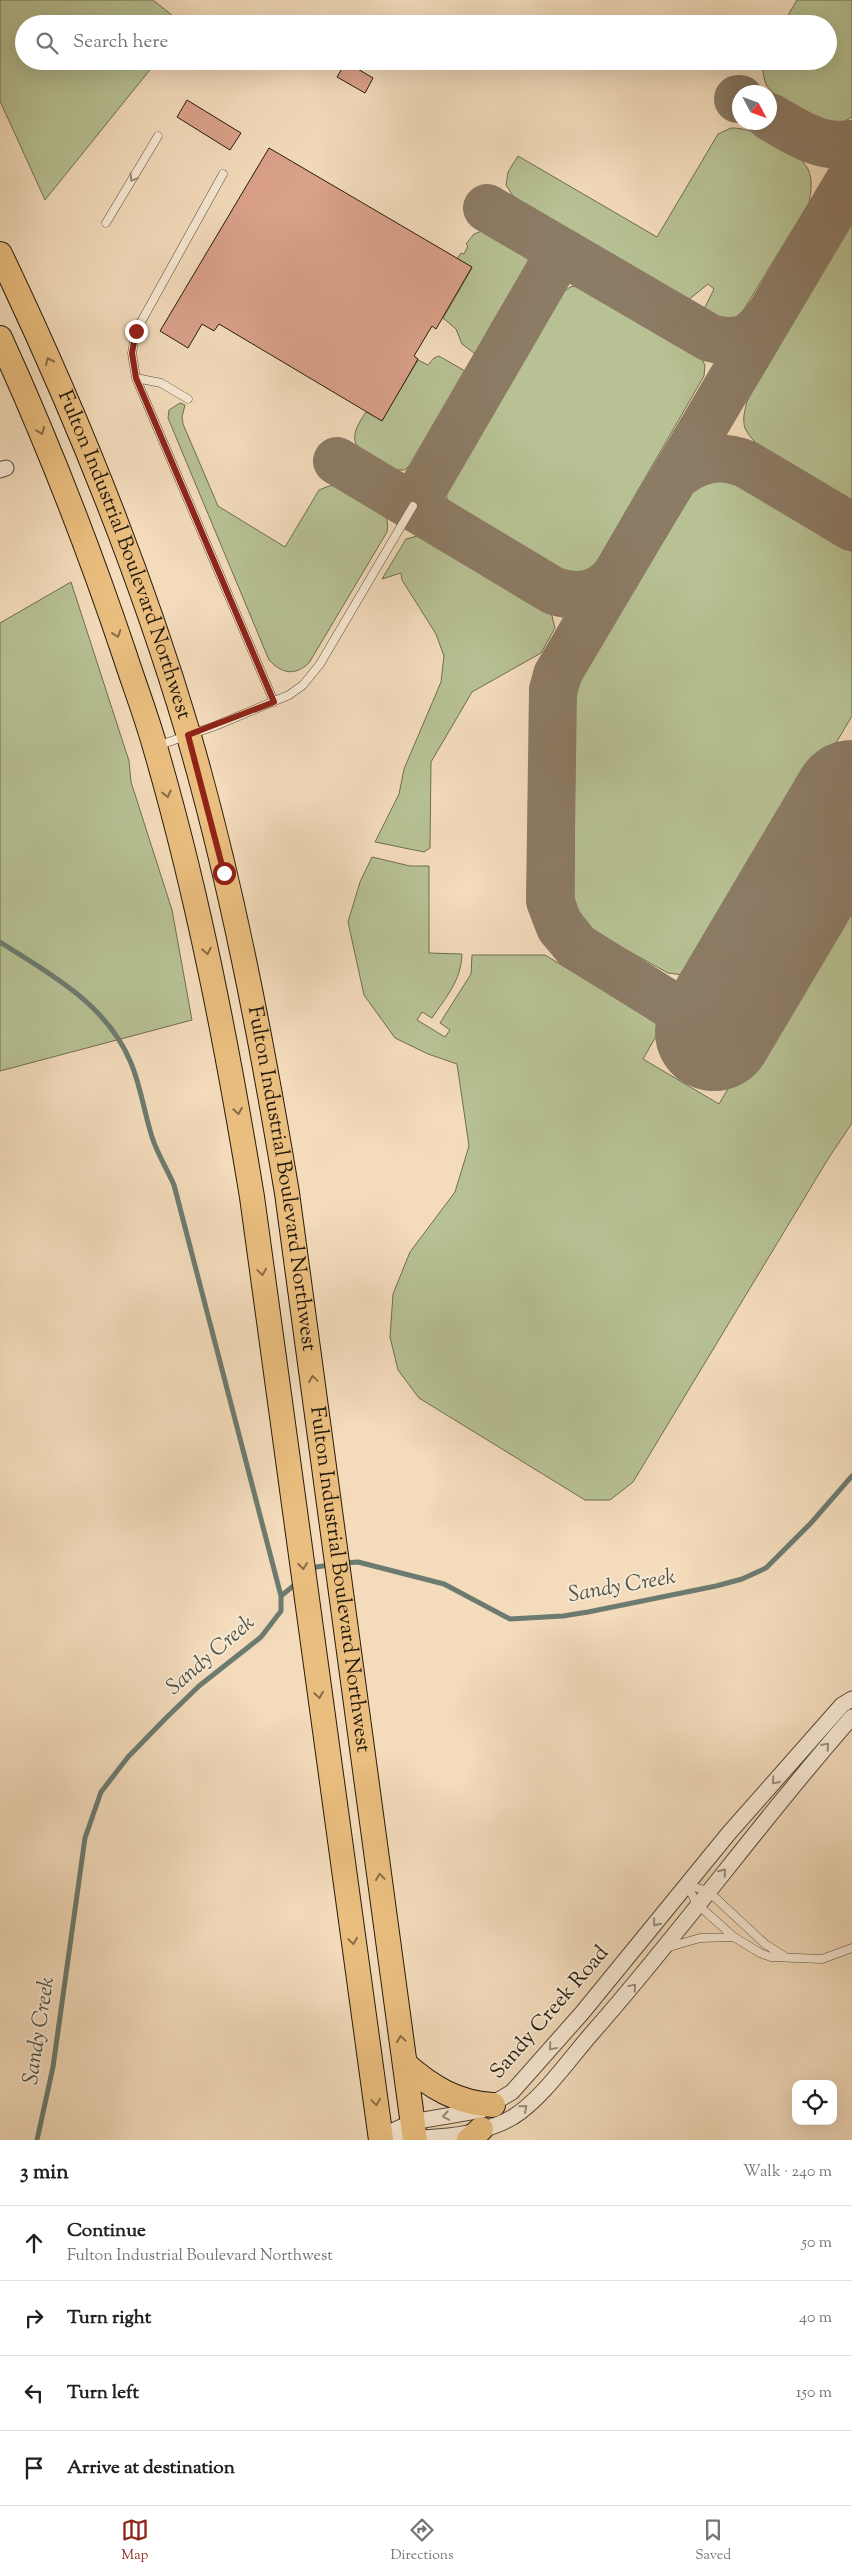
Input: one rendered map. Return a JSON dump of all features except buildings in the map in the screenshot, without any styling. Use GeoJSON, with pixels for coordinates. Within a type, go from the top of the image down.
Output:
{"type":"FeatureCollection","features":[{"type":"Feature","properties":{"kind":"main road","name":"Fulton Industrial Boulevard Northwest"},"geometry":{"type":"LineString","coordinates":[[0,254],[89,454],[134,569],[188,735],[240,935],[265,1062],[287,1193],[332,1514],[414,2134]]}},
{"type":"Feature","properties":{"kind":"main road","name":"Fulton Industrial Boulevard Northwest"},"geometry":{"type":"LineString","coordinates":[[0,338],[48,449],[98,579],[155,747],[204,939],[230,1066],[252,1196],[380,2139]]}},
{"type":"Feature","properties":{"kind":"main road"},"geometry":{"type":"LineString","coordinates":[[405,2064],[422,2079],[446,2094],[470,2102],[493,2105]]}},
{"type":"Feature","properties":{"kind":"street","name":"Sandy Creek Road"},"geometry":{"type":"LineString","coordinates":[[414,2134],[482,2110],[512,2092],[729,1833],[842,1705],[852,1699]]}},
{"type":"Feature","properties":{"kind":"street","name":"Sandy Creek Road"},"geometry":{"type":"LineString","coordinates":[[380,2139],[414,2134],[475,2135],[500,2124],[526,2107],[633,1987],[802,1773],[852,1716]]}},
{"type":"Feature","properties":{"kind":"lane"},"geometry":{"type":"LineString","coordinates":[[106,223],[158,136]]}},
{"type":"Feature","properties":{"kind":"lane"},"geometry":{"type":"LineString","coordinates":[[223,174],[136,331],[132,353],[136,378],[274,702]]}},
{"type":"Feature","properties":{"kind":"lane"},"geometry":{"type":"LineString","coordinates":[[136,378],[161,383],[188,399]]}},
{"type":"Feature","properties":{"kind":"lane"},"geometry":{"type":"LineString","coordinates":[[155,747],[274,702],[303,685],[320,664],[413,506]]}},
{"type":"Feature","properties":{"kind":"lane"},"geometry":{"type":"LineString","coordinates":[[687,1885],[708,1891],[765,1944],[784,1956]]}},
{"type":"Feature","properties":{"kind":"lane"},"geometry":{"type":"LineString","coordinates":[[687,1885],[697,1904],[734,1937],[760,1953],[771,1957],[784,1956],[822,1959],[852,1948]]}},
{"type":"Feature","properties":{"kind":"lane"},"geometry":{"type":"LineString","coordinates":[[660,1952],[689,1940],[716,1936],[734,1937]]}},
{"type":"Feature","properties":{"kind":"green space"},"geometry":{"type":"Polygon","coordinates":[[[0,0],[153,0],[172,15],[15,15],[15,70],[150,70],[45,200],[0,101],[0,0]]]}},
{"type":"Feature","properties":{"kind":"green space"},"geometry":{"type":"Polygon","coordinates":[[[797,0],[852,0],[852,117],[838,123],[830,123],[809,117],[777,96],[777,85],[767,85],[763,70],[837,70],[837,15],[788,15],[797,0]]]}},
{"type":"Feature","properties":{"kind":"green space"},"geometry":{"type":"Polygon","coordinates":[[[731,128],[732,130],[746,130],[762,135],[794,154],[808,169],[811,177],[809,203],[738,319],[733,321],[720,320],[703,311],[714,289],[708,284],[687,301],[515,199],[506,185],[508,172],[518,156],[657,237],[718,134],[731,128]]]}},
{"type":"Feature","properties":{"kind":"green space"},"geometry":{"type":"Polygon","coordinates":[[[852,224],[852,504],[793,470],[763,449],[745,428],[744,414],[747,401],[852,224]]]}},
{"type":"Feature","properties":{"kind":"green space"},"geometry":{"type":"Polygon","coordinates":[[[482,231],[495,234],[515,244],[528,259],[528,269],[478,356],[462,344],[456,329],[443,318],[472,268],[457,259],[461,253],[464,254],[468,246],[466,244],[474,234],[482,231]]]}},
{"type":"Feature","properties":{"kind":"green space"},"geometry":{"type":"Polygon","coordinates":[[[581,285],[700,356],[705,365],[704,376],[592,570],[580,576],[566,575],[452,507],[446,496],[448,484],[561,294],[570,287],[581,285]]]}},
{"type":"Feature","properties":{"kind":"green space"},"geometry":{"type":"Polygon","coordinates":[[[439,356],[465,371],[466,376],[415,462],[404,470],[398,470],[368,457],[357,446],[355,441],[358,425],[366,412],[382,420],[418,360],[428,365],[434,358],[439,356]]]}},
{"type":"Feature","properties":{"kind":"green space"},"geometry":{"type":"Polygon","coordinates":[[[180,403],[185,405],[182,417],[183,424],[218,506],[285,547],[319,490],[329,486],[339,486],[353,493],[375,506],[385,515],[387,532],[309,663],[299,670],[284,671],[269,660],[168,418],[169,410],[180,403]]]}},
{"type":"Feature","properties":{"kind":"green space"},"geometry":{"type":"Polygon","coordinates":[[[719,481],[738,483],[852,552],[852,716],[703,967],[683,975],[668,973],[596,933],[578,910],[574,898],[575,707],[577,692],[583,674],[693,492],[704,485],[719,481]]]}},
{"type":"Feature","properties":{"kind":"green space"},"geometry":{"type":"Polygon","coordinates":[[[421,535],[546,608],[552,616],[555,628],[541,653],[472,692],[431,762],[430,848],[424,852],[375,842],[399,794],[404,769],[441,682],[444,656],[436,634],[402,580],[401,573],[382,579],[406,539],[421,535]]]}},
{"type":"Feature","properties":{"kind":"green space"},"geometry":{"type":"Polygon","coordinates":[[[71,582],[129,761],[131,782],[172,910],[192,1020],[0,1071],[0,623],[71,582]]]}},
{"type":"Feature","properties":{"kind":"green space"},"geometry":{"type":"Polygon","coordinates":[[[372,857],[410,866],[429,866],[429,953],[462,954],[456,981],[432,1018],[422,1012],[417,1020],[445,1037],[450,1030],[440,1023],[471,974],[472,955],[545,955],[662,1026],[643,1059],[719,1104],[852,877],[852,1123],[828,1159],[633,1482],[610,1500],[585,1500],[419,1398],[398,1370],[390,1337],[393,1294],[410,1252],[455,1192],[469,1146],[457,1064],[428,1054],[395,1038],[364,995],[348,922],[360,882],[372,857]]]}},
{"type":"Feature","properties":{"kind":"waterway"},"geometry":{"type":"LineString","coordinates":[[0,942],[58,979],[92,1007],[121,1042],[131,1063],[154,1143],[174,1185],[281,1596],[281,1611],[261,1637],[199,1686],[128,1757],[101,1792],[85,1838],[53,2067],[37,2140]]}},
{"type":"Feature","properties":{"kind":"waterway","name":"Sandy Creek"},"geometry":{"type":"LineString","coordinates":[[343,1563],[358,1562],[444,1584],[510,1619],[563,1616],[588,1612],[716,1586],[742,1579],[766,1568],[811,1523],[852,1476]]}},
{"type":"Feature","properties":{"kind":"waterway","name":"Sandy Creek"},"geometry":{"type":"LineString","coordinates":[[310,1572],[316,1567],[330,1565]]}},
{"type":"Feature","properties":{"kind":"waterway","name":"Sandy Creek"},"geometry":{"type":"LineString","coordinates":[[281,1596],[298,1582]]}},
{"type":"Feature","properties":{"kind":"taxiway"},"geometry":{"type":"LineString","coordinates":[[777,121],[819,142],[840,145],[852,144]]}},
{"type":"Feature","properties":{"kind":"taxiway"},"geometry":{"type":"LineString","coordinates":[[714,1032],[576,946],[560,927],[550,901],[553,690],[557,675],[852,176]]}},
{"type":"Feature","properties":{"kind":"taxiway"},"geometry":{"type":"LineString","coordinates":[[487,208],[710,338],[729,341],[744,339],[756,331],[769,316]]}},
{"type":"Feature","properties":{"kind":"taxiway"},"geometry":{"type":"LineString","coordinates":[[413,506],[561,251]]}},
{"type":"Feature","properties":{"kind":"taxiway"},"geometry":{"type":"LineString","coordinates":[[674,477],[700,462],[717,459],[736,461],[746,464],[852,527]]}},
{"type":"Feature","properties":{"kind":"taxiway"},"geometry":{"type":"LineString","coordinates":[[337,461],[554,591],[572,595],[588,594],[602,588],[616,576]]}},
{"type":"Feature","properties":{"kind":"runway"},"geometry":{"type":"LineString","coordinates":[[714,1032],[852,799]]}},
{"type":"Feature","properties":{"kind":"route"},"geometry":{"type":"LineString","coordinates":[[136,331],[132,353],[136,378],[274,702],[188,735],[224,873]]}}]}
